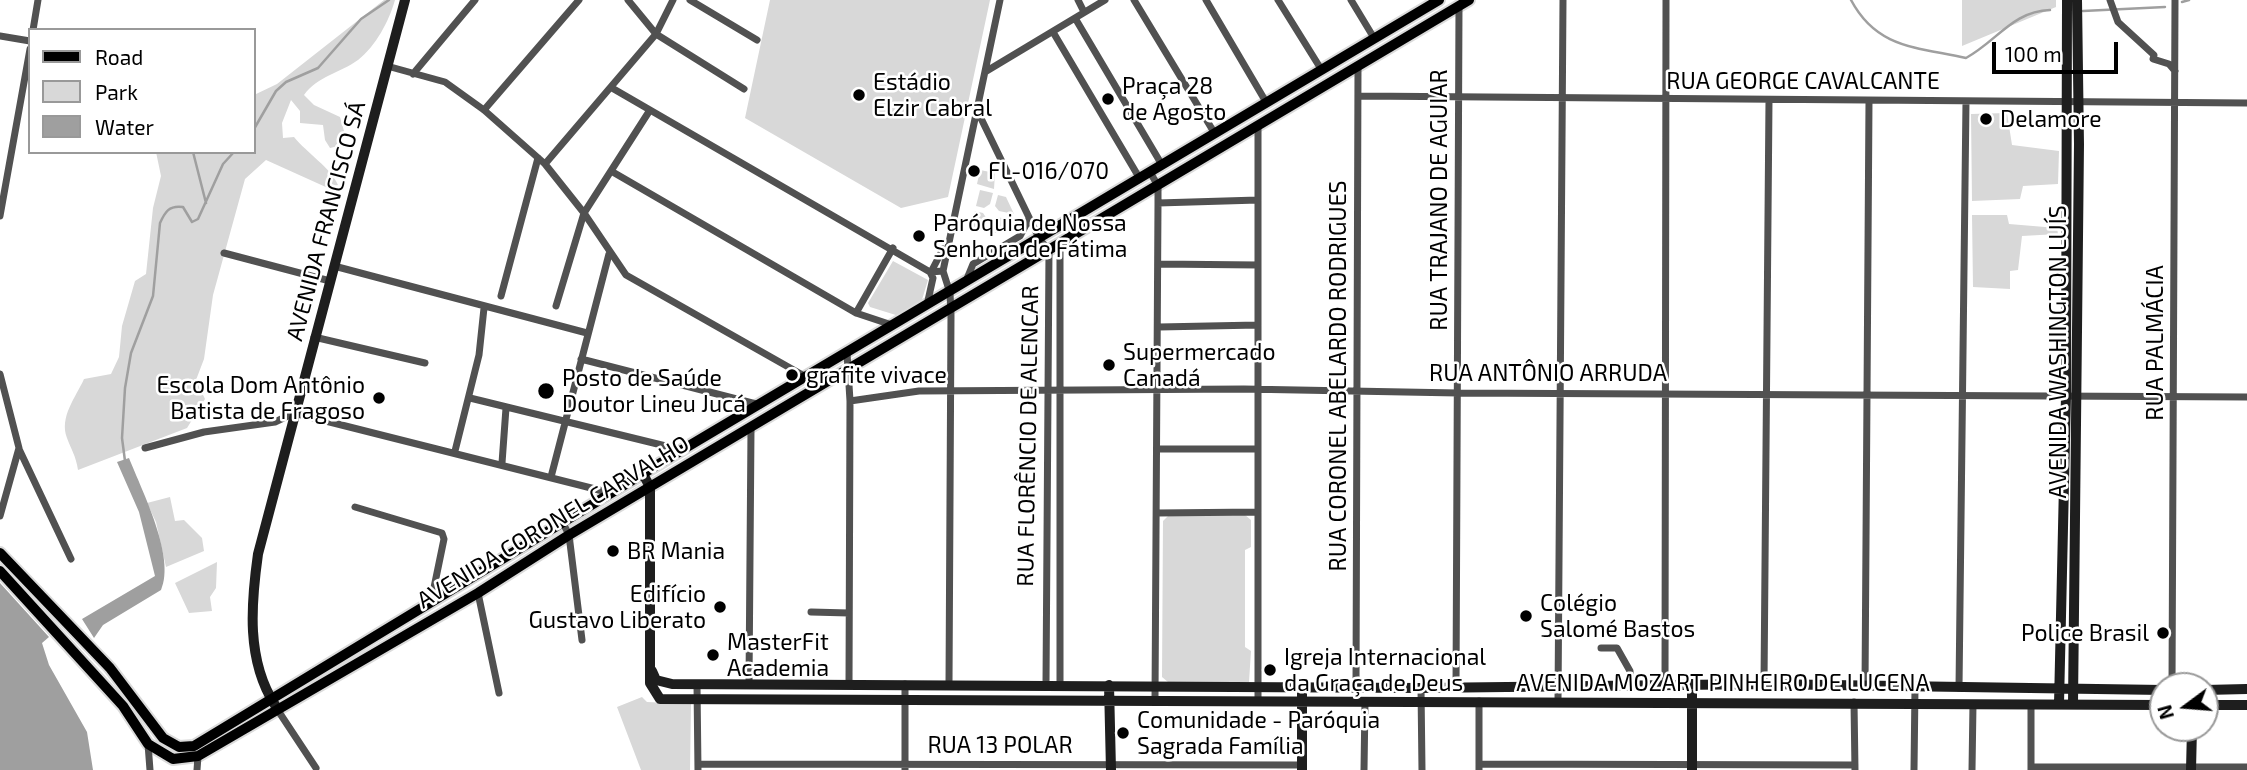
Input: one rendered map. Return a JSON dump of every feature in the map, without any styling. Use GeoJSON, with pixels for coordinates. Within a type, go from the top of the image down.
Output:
{"type":"FeatureCollection","features":[{"type":"Feature","properties":{"kind":"main road","name":"AVENIDA FRANCISCO SÁ"},"geometry":{"type":"LineString","coordinates":[[277,709],[260,673],[252,605],[258,554],[405,0]]}},
{"type":"Feature","properties":{"kind":"main road","name":"AVENIDA CORONEL CARVALHO"},"geometry":{"type":"LineString","coordinates":[[196,751],[271,698],[1439,0]]}},
{"type":"Feature","properties":{"kind":"main road","name":"AVENIDA WASHINGTON LUÍS"},"geometry":{"type":"LineString","coordinates":[[2067,0],[2073,14]]}},
{"type":"Feature","properties":{"kind":"main road","name":"AVENIDA WASHINGTON LUÍS"},"geometry":{"type":"LineString","coordinates":[[2072,288],[2078,248],[2073,102],[2073,14],[2077,0]]}},
{"type":"Feature","properties":{"kind":"main road","name":"AVENIDA CORONEL CARVALHO"},"geometry":{"type":"LineString","coordinates":[[196,751],[277,709],[478,593],[569,534],[751,429],[1464,3]]}},
{"type":"Feature","properties":{"kind":"main road","name":"AVENIDA WASHINGTON LUÍS"},"geometry":{"type":"LineString","coordinates":[[2073,102],[2067,248],[2072,288],[2071,396],[2076,519],[2073,704]]}},
{"type":"Feature","properties":{"kind":"main road"},"geometry":{"type":"LineString","coordinates":[[2067,248],[2078,248]]}},
{"type":"Feature","properties":{"kind":"main road","name":"AVENIDA WASHINGTON LUÍS"},"geometry":{"type":"LineString","coordinates":[[2059,704],[2063,519],[2071,396]]}},
{"type":"Feature","properties":{"kind":"main road"},"geometry":{"type":"LineString","coordinates":[[643,474],[650,487],[650,665]]}},
{"type":"Feature","properties":{"kind":"main road"},"geometry":{"type":"LineString","coordinates":[[2063,519],[2076,519]]}},
{"type":"Feature","properties":{"kind":"main road"},"geometry":{"type":"LineString","coordinates":[[0,553],[110,668],[163,738],[179,747],[196,751]]}},
{"type":"Feature","properties":{"kind":"main road"},"geometry":{"type":"LineString","coordinates":[[0,571],[123,706],[148,744],[173,759],[196,751]]}},
{"type":"Feature","properties":{"kind":"main road","name":"AVENIDA MOZART PINHEIRO DE LUCENA"},"geometry":{"type":"LineString","coordinates":[[650,665],[656,680],[662,684],[697,685],[1060,684],[1421,688],[1764,684],[2149,690]]}},
{"type":"Feature","properties":{"kind":"main road","name":"AVENIDA MOZART PINHEIRO DE LUCENA"},"geometry":{"type":"LineString","coordinates":[[650,665],[650,683],[655,695],[660,699],[697,700],[2149,705]]}},
{"type":"Feature","properties":{"kind":"main road"},"geometry":{"type":"LineString","coordinates":[[1692,684],[1692,768]]}},
{"type":"Feature","properties":{"kind":"main road"},"geometry":{"type":"LineString","coordinates":[[1109,685],[1111,768]]}},
{"type":"Feature","properties":{"kind":"main road"},"geometry":{"type":"LineString","coordinates":[[1302,686],[1302,768]]}},
{"type":"Feature","properties":{"kind":"main road"},"geometry":{"type":"LineString","coordinates":[[2219,690],[2247,689]]}},
{"type":"Feature","properties":{"kind":"main road"},"geometry":{"type":"LineString","coordinates":[[2219,705],[2247,705]]}},
{"type":"Feature","properties":{"kind":"main road"},"geometry":{"type":"LineString","coordinates":[[2191,769],[2192,742]]}},
{"type":"Feature","properties":{"kind":"street"},"geometry":{"type":"LineString","coordinates":[[33,28],[38,0]]}},
{"type":"Feature","properties":{"kind":"street"},"geometry":{"type":"LineString","coordinates":[[413,74],[475,0]]}},
{"type":"Feature","properties":{"kind":"street"},"geometry":{"type":"LineString","coordinates":[[484,110],[579,0]]}},
{"type":"Feature","properties":{"kind":"street"},"geometry":{"type":"LineString","coordinates":[[628,0],[656,34],[744,89]]}},
{"type":"Feature","properties":{"kind":"street"},"geometry":{"type":"LineString","coordinates":[[545,164],[656,34],[673,0]]}},
{"type":"Feature","properties":{"kind":"street"},"geometry":{"type":"LineString","coordinates":[[690,0],[757,40]]}},
{"type":"Feature","properties":{"kind":"street"},"geometry":{"type":"LineString","coordinates":[[949,684],[951,308],[950,293],[943,271],[975,108],[1000,0]]}},
{"type":"Feature","properties":{"kind":"street"},"geometry":{"type":"LineString","coordinates":[[1078,0],[1084,12]]}},
{"type":"Feature","properties":{"kind":"street"},"geometry":{"type":"LineString","coordinates":[[985,72],[1105,0]]}},
{"type":"Feature","properties":{"kind":"street"},"geometry":{"type":"LineString","coordinates":[[1134,0],[1214,134]]}},
{"type":"Feature","properties":{"kind":"street"},"geometry":{"type":"LineString","coordinates":[[1206,0],[1266,102]]}},
{"type":"Feature","properties":{"kind":"street"},"geometry":{"type":"LineString","coordinates":[[1278,0],[1321,69]]}},
{"type":"Feature","properties":{"kind":"street"},"geometry":{"type":"LineString","coordinates":[[1351,0],[1374,38]]}},
{"type":"Feature","properties":{"kind":"street"},"geometry":{"type":"LineString","coordinates":[[1558,701],[1563,0]]}},
{"type":"Feature","properties":{"kind":"street"},"geometry":{"type":"LineString","coordinates":[[1665,684],[1666,0]]}},
{"type":"Feature","properties":{"kind":"street","name":"RUA PALMÁCIA"},"geometry":{"type":"LineString","coordinates":[[2172,672],[2175,0]]}},
{"type":"Feature","properties":{"kind":"street","name":"RUA TRAJANO DE AGUIAR"},"geometry":{"type":"LineString","coordinates":[[1456,687],[1457,97],[1464,3]]}},
{"type":"Feature","properties":{"kind":"street"},"geometry":{"type":"LineString","coordinates":[[2111,6],[2118,22],[2154,55],[2153,59],[2169,64],[2175,71]]}},
{"type":"Feature","properties":{"kind":"street"},"geometry":{"type":"LineString","coordinates":[[1075,18],[1161,166]]}},
{"type":"Feature","properties":{"kind":"street"},"geometry":{"type":"LineString","coordinates":[[1053,32],[1145,176],[1158,186],[1155,700]]}},
{"type":"Feature","properties":{"kind":"street"},"geometry":{"type":"LineString","coordinates":[[0,36],[28,41]]}},
{"type":"Feature","properties":{"kind":"street"},"geometry":{"type":"LineString","coordinates":[[0,216],[11,142],[28,59]]}},
{"type":"Feature","properties":{"kind":"street"},"geometry":{"type":"LineString","coordinates":[[387,66],[452,85],[484,110],[545,164],[584,213],[609,254],[626,275],[807,377]]}},
{"type":"Feature","properties":{"kind":"street","name":"RUA CORONEL ABELARDO RODRIGUES"},"geometry":{"type":"LineString","coordinates":[[1356,686],[1358,66]]}},
{"type":"Feature","properties":{"kind":"street"},"geometry":{"type":"LineString","coordinates":[[612,88],[893,248],[930,272],[933,278],[927,306]]}},
{"type":"Feature","properties":{"kind":"street","name":"RUA GEORGE CAVALCANTE"},"geometry":{"type":"LineString","coordinates":[[1359,96],[2247,103]]}},
{"type":"Feature","properties":{"kind":"street"},"geometry":{"type":"LineString","coordinates":[[1764,684],[1769,100]]}},
{"type":"Feature","properties":{"kind":"street"},"geometry":{"type":"LineString","coordinates":[[1865,687],[1869,101]]}},
{"type":"Feature","properties":{"kind":"street"},"geometry":{"type":"LineString","coordinates":[[1959,688],[1966,101]]}},
{"type":"Feature","properties":{"kind":"street"},"geometry":{"type":"LineString","coordinates":[[975,108],[1040,240],[1049,250]]}},
{"type":"Feature","properties":{"kind":"street"},"geometry":{"type":"LineString","coordinates":[[556,306],[584,213],[650,110]]}},
{"type":"Feature","properties":{"kind":"street"},"geometry":{"type":"LineString","coordinates":[[1258,125],[1258,701]]}},
{"type":"Feature","properties":{"kind":"street"},"geometry":{"type":"LineString","coordinates":[[0,140],[11,142]]}},
{"type":"Feature","properties":{"kind":"street"},"geometry":{"type":"LineString","coordinates":[[501,296],[538,158]]}},
{"type":"Feature","properties":{"kind":"street"},"geometry":{"type":"LineString","coordinates":[[611,172],[856,313],[893,326]]}},
{"type":"Feature","properties":{"kind":"street"},"geometry":{"type":"LineString","coordinates":[[1158,203],[1258,200]]}},
{"type":"Feature","properties":{"kind":"street","name":"AVENIDA CORONEL CARVALHO"},"geometry":{"type":"LineString","coordinates":[[965,284],[973,264],[1020,236],[1029,218]]}},
{"type":"Feature","properties":{"kind":"street"},"geometry":{"type":"LineString","coordinates":[[930,272],[948,240]]}},
{"type":"Feature","properties":{"kind":"street","name":"RUA FLORÊNCIO DE ALENCAR"},"geometry":{"type":"LineString","coordinates":[[1060,244],[1060,684]]}},
{"type":"Feature","properties":{"kind":"street"},"geometry":{"type":"LineString","coordinates":[[856,313],[893,248]]}},
{"type":"Feature","properties":{"kind":"street","name":"RUA FLORÊNCIO DE ALENCAR"},"geometry":{"type":"LineString","coordinates":[[1046,684],[1049,250]]}},
{"type":"Feature","properties":{"kind":"street"},"geometry":{"type":"LineString","coordinates":[[223,253],[330,281]]}},
{"type":"Feature","properties":{"kind":"street"},"geometry":{"type":"LineString","coordinates":[[551,477],[609,254]]}},
{"type":"Feature","properties":{"kind":"street"},"geometry":{"type":"LineString","coordinates":[[1158,264],[1258,265]]}},
{"type":"Feature","properties":{"kind":"street"},"geometry":{"type":"LineString","coordinates":[[334,266],[484,308],[587,333]]}},
{"type":"Feature","properties":{"kind":"street"},"geometry":{"type":"LineString","coordinates":[[930,272],[943,271]]}},
{"type":"Feature","properties":{"kind":"street"},"geometry":{"type":"LineString","coordinates":[[455,452],[467,400],[470,398],[484,308]]}},
{"type":"Feature","properties":{"kind":"street"},"geometry":{"type":"LineString","coordinates":[[1158,327],[1258,325]]}},
{"type":"Feature","properties":{"kind":"street"},"geometry":{"type":"LineString","coordinates":[[314,337],[425,363]]}},
{"type":"Feature","properties":{"kind":"street"},"geometry":{"type":"LineString","coordinates":[[847,353],[850,401],[849,684]]}},
{"type":"Feature","properties":{"kind":"street"},"geometry":{"type":"LineString","coordinates":[[581,359],[760,405]]}},
{"type":"Feature","properties":{"kind":"street"},"geometry":{"type":"LineString","coordinates":[[0,374],[19,448],[71,559]]}},
{"type":"Feature","properties":{"kind":"street","name":"RUA ANTÔNIO ARRUDA"},"geometry":{"type":"LineString","coordinates":[[850,401],[919,391],[1048,390],[2247,397]]}},
{"type":"Feature","properties":{"kind":"street"},"geometry":{"type":"LineString","coordinates":[[470,398],[682,450]]}},
{"type":"Feature","properties":{"kind":"street"},"geometry":{"type":"LineString","coordinates":[[502,463],[506,408]]}},
{"type":"Feature","properties":{"kind":"street"},"geometry":{"type":"LineString","coordinates":[[145,448],[204,432],[275,422],[294,413],[502,463],[612,494]]}},
{"type":"Feature","properties":{"kind":"street"},"geometry":{"type":"LineString","coordinates":[[748,684],[751,429]]}},
{"type":"Feature","properties":{"kind":"street"},"geometry":{"type":"LineString","coordinates":[[0,516],[19,448]]}},
{"type":"Feature","properties":{"kind":"street"},"geometry":{"type":"LineString","coordinates":[[1157,449],[1258,449]]}},
{"type":"Feature","properties":{"kind":"street"},"geometry":{"type":"LineString","coordinates":[[355,507],[442,533],[444,540],[431,602]]}},
{"type":"Feature","properties":{"kind":"street"},"geometry":{"type":"LineString","coordinates":[[1157,513],[1258,512]]}},
{"type":"Feature","properties":{"kind":"street"},"geometry":{"type":"LineString","coordinates":[[563,523],[569,534],[582,640]]}},
{"type":"Feature","properties":{"kind":"street"},"geometry":{"type":"LineString","coordinates":[[478,593],[499,693]]}},
{"type":"Feature","properties":{"kind":"street"},"geometry":{"type":"LineString","coordinates":[[811,612],[849,613]]}},
{"type":"Feature","properties":{"kind":"street"},"geometry":{"type":"LineString","coordinates":[[1601,648],[1617,648],[1630,671],[1631,685]]}},
{"type":"Feature","properties":{"kind":"street"},"geometry":{"type":"LineString","coordinates":[[905,684],[905,767]]}},
{"type":"Feature","properties":{"kind":"street"},"geometry":{"type":"LineString","coordinates":[[697,685],[698,767]]}},
{"type":"Feature","properties":{"kind":"street"},"geometry":{"type":"LineString","coordinates":[[1421,688],[1422,770]]}},
{"type":"Feature","properties":{"kind":"street"},"geometry":{"type":"LineString","coordinates":[[1914,770],[1915,688]]}},
{"type":"Feature","properties":{"kind":"street"},"geometry":{"type":"LineString","coordinates":[[1479,701],[1479,767],[1692,768],[1855,768],[1854,702]]}},
{"type":"Feature","properties":{"kind":"street"},"geometry":{"type":"LineString","coordinates":[[1364,770],[1365,702]]}},
{"type":"Feature","properties":{"kind":"street"},"geometry":{"type":"LineString","coordinates":[[1972,770],[1973,704]]}},
{"type":"Feature","properties":{"kind":"street"},"geometry":{"type":"LineString","coordinates":[[2031,705],[2031,769],[2247,767]]}},
{"type":"Feature","properties":{"kind":"street","name":"AVENIDA FRANCISCO SÁ"},"geometry":{"type":"LineString","coordinates":[[277,709],[316,768]]}},
{"type":"Feature","properties":{"kind":"street"},"geometry":{"type":"LineString","coordinates":[[148,744],[150,770]]}},
{"type":"Feature","properties":{"kind":"street"},"geometry":{"type":"LineString","coordinates":[[196,751],[197,770]]}},
{"type":"Feature","properties":{"kind":"street","name":"RUA 13 POLAR"},"geometry":{"type":"LineString","coordinates":[[698,767],[1302,768]]}},
{"type":"Feature","properties":{"kind":"green space"},"geometry":{"type":"Polygon","coordinates":[[[384,0],[395,0],[385,25],[371,48],[358,60],[322,79],[304,95],[314,105],[340,117],[344,131],[342,145],[330,148],[325,140],[323,125],[300,123],[300,111],[291,100],[282,123],[283,138],[294,137],[330,173],[338,185],[328,188],[266,160],[245,179],[213,295],[204,359],[196,380],[205,399],[187,428],[78,470],[67,438],[65,422],[84,379],[111,374],[119,357],[122,326],[135,281],[146,274],[153,208],[161,176],[156,154],[256,154],[256,94],[277,84],[384,0]]]}},
{"type":"Feature","properties":{"kind":"green space","name":"Estádio Elzir Cabral"},"geometry":{"type":"Polygon","coordinates":[[[770,0],[990,0],[948,197],[901,208],[745,118],[770,0]]]}},
{"type":"Feature","properties":{"kind":"green space"},"geometry":{"type":"Polygon","coordinates":[[[1962,0],[2056,0],[2056,7],[1962,46],[1962,0]]]}},
{"type":"Feature","properties":{"kind":"green space"},"geometry":{"type":"Polygon","coordinates":[[[2007,113],[2012,145],[2059,151],[2058,184],[2023,186],[2020,199],[1972,201],[1971,114],[2007,113]]]}},
{"type":"Feature","properties":{"kind":"green space"},"geometry":{"type":"Polygon","coordinates":[[[980,170],[995,173],[994,189],[977,184],[980,170]]]}},
{"type":"Feature","properties":{"kind":"green space"},"geometry":{"type":"Polygon","coordinates":[[[980,190],[993,193],[990,204],[984,208],[976,206],[980,190]]]}},
{"type":"Feature","properties":{"kind":"green space"},"geometry":{"type":"Polygon","coordinates":[[[998,195],[1006,197],[1014,214],[999,211],[995,206],[998,195]]]}},
{"type":"Feature","properties":{"kind":"green space"},"geometry":{"type":"Polygon","coordinates":[[[975,211],[983,213],[987,219],[984,230],[971,227],[975,211]]]}},
{"type":"Feature","properties":{"kind":"green space"},"geometry":{"type":"Polygon","coordinates":[[[1972,215],[2007,215],[2009,224],[2057,228],[2058,234],[2022,236],[2018,270],[2010,271],[2010,289],[1973,287],[1972,215]]]}},
{"type":"Feature","properties":{"kind":"green space"},"geometry":{"type":"Polygon","coordinates":[[[997,217],[1016,221],[996,233],[989,231],[992,220],[997,217]]]}},
{"type":"Feature","properties":{"kind":"green space"},"geometry":{"type":"Polygon","coordinates":[[[893,261],[928,280],[921,303],[899,316],[870,307],[868,303],[893,261]]]}},
{"type":"Feature","properties":{"kind":"green space"},"geometry":{"type":"Polygon","coordinates":[[[170,497],[175,521],[184,520],[202,538],[204,551],[166,567],[156,522],[147,503],[170,497]]]}},
{"type":"Feature","properties":{"kind":"green space"},"geometry":{"type":"Polygon","coordinates":[[[1169,515],[1245,515],[1251,520],[1251,547],[1245,550],[1245,647],[1251,651],[1249,682],[1168,682],[1162,677],[1163,521],[1169,515]]]}},
{"type":"Feature","properties":{"kind":"green space"},"geometry":{"type":"Polygon","coordinates":[[[217,562],[216,588],[210,597],[212,611],[189,613],[175,583],[217,562]]]}},
{"type":"Feature","properties":{"kind":"green space"},"geometry":{"type":"Polygon","coordinates":[[[642,697],[647,702],[691,704],[690,770],[641,770],[617,707],[642,697]]]}},
{"type":"Feature","properties":{"kind":"water"},"geometry":{"type":"Polygon","coordinates":[[[129,458],[156,524],[164,560],[164,576],[161,590],[103,625],[94,638],[82,619],[155,576],[139,512],[117,462],[129,458]]]}},
{"type":"Feature","properties":{"kind":"water"},"geometry":{"type":"Polygon","coordinates":[[[0,583],[49,637],[42,643],[49,665],[87,732],[93,770],[0,770],[0,583]]]}},
{"type":"Feature","properties":{"kind":"waterway"},"geometry":{"type":"LineString","coordinates":[[256,126],[276,91],[286,82],[318,68],[361,19],[389,0]]}},
{"type":"Feature","properties":{"kind":"waterway"},"geometry":{"type":"LineString","coordinates":[[1851,0],[1861,16],[1886,37],[1915,48],[1966,58],[2015,21],[2050,10]]}},
{"type":"Feature","properties":{"kind":"waterway"},"geometry":{"type":"LineString","coordinates":[[2182,2],[2189,0]]}},
{"type":"Feature","properties":{"kind":"waterway"},"geometry":{"type":"LineString","coordinates":[[2083,11],[2165,7]]}},
{"type":"Feature","properties":{"kind":"waterway"},"geometry":{"type":"LineString","coordinates":[[194,154],[206,203]]}},
{"type":"Feature","properties":{"kind":"waterway"},"geometry":{"type":"LineString","coordinates":[[125,461],[122,438],[125,388],[131,353],[153,296],[160,223],[168,210],[174,207],[183,207],[192,222],[198,219],[223,164],[232,154]]}},
{"type":"Feature","properties":{"kind":"place","name":"Estádio Elzir Cabral"},"geometry":{"type":"Point","coordinates":[859,95]}},
{"type":"Feature","properties":{"kind":"place","name":"Praça 28 de Agosto"},"geometry":{"type":"Point","coordinates":[1108,99]}},
{"type":"Feature","properties":{"kind":"place","name":"Delamore"},"geometry":{"type":"Point","coordinates":[1986,119]}},
{"type":"Feature","properties":{"kind":"place","name":"FL-016/070"},"geometry":{"type":"Point","coordinates":[974,171]}},
{"type":"Feature","properties":{"kind":"place","name":"Paróquia de Nossa Senhora de Fátima"},"geometry":{"type":"Point","coordinates":[919,236]}},
{"type":"Feature","properties":{"kind":"place","name":"Supermercado Canadá"},"geometry":{"type":"Point","coordinates":[1109,365]}},
{"type":"Feature","properties":{"kind":"place","name":"grafite vivace"},"geometry":{"type":"Point","coordinates":[792,375]}},
{"type":"Feature","properties":{"kind":"place","name":"Posto de Saúde Doutor Lineu Jucá"},"geometry":{"type":"Point","coordinates":[546,391]}},
{"type":"Feature","properties":{"kind":"place","name":"Escola Dom Antônio Batista de Fragoso"},"geometry":{"type":"Point","coordinates":[379,398]}},
{"type":"Feature","properties":{"kind":"place","name":"BR Mania"},"geometry":{"type":"Point","coordinates":[613,551]}},
{"type":"Feature","properties":{"kind":"place","name":"Edifício Gustavo Liberato"},"geometry":{"type":"Point","coordinates":[720,607]}},
{"type":"Feature","properties":{"kind":"place","name":"Colégio Salomé Bastos"},"geometry":{"type":"Point","coordinates":[1526,616]}},
{"type":"Feature","properties":{"kind":"place","name":"Police Brasil"},"geometry":{"type":"Point","coordinates":[2163,633]}},
{"type":"Feature","properties":{"kind":"place","name":"MasterFit Academia"},"geometry":{"type":"Point","coordinates":[713,655]}},
{"type":"Feature","properties":{"kind":"place","name":"Igreja Internacional da Graça de Deus"},"geometry":{"type":"Point","coordinates":[1270,670]}},
{"type":"Feature","properties":{"kind":"place","name":"Comunidade - Paróquia Sagrada Família"},"geometry":{"type":"Point","coordinates":[1123,733]}}]}
